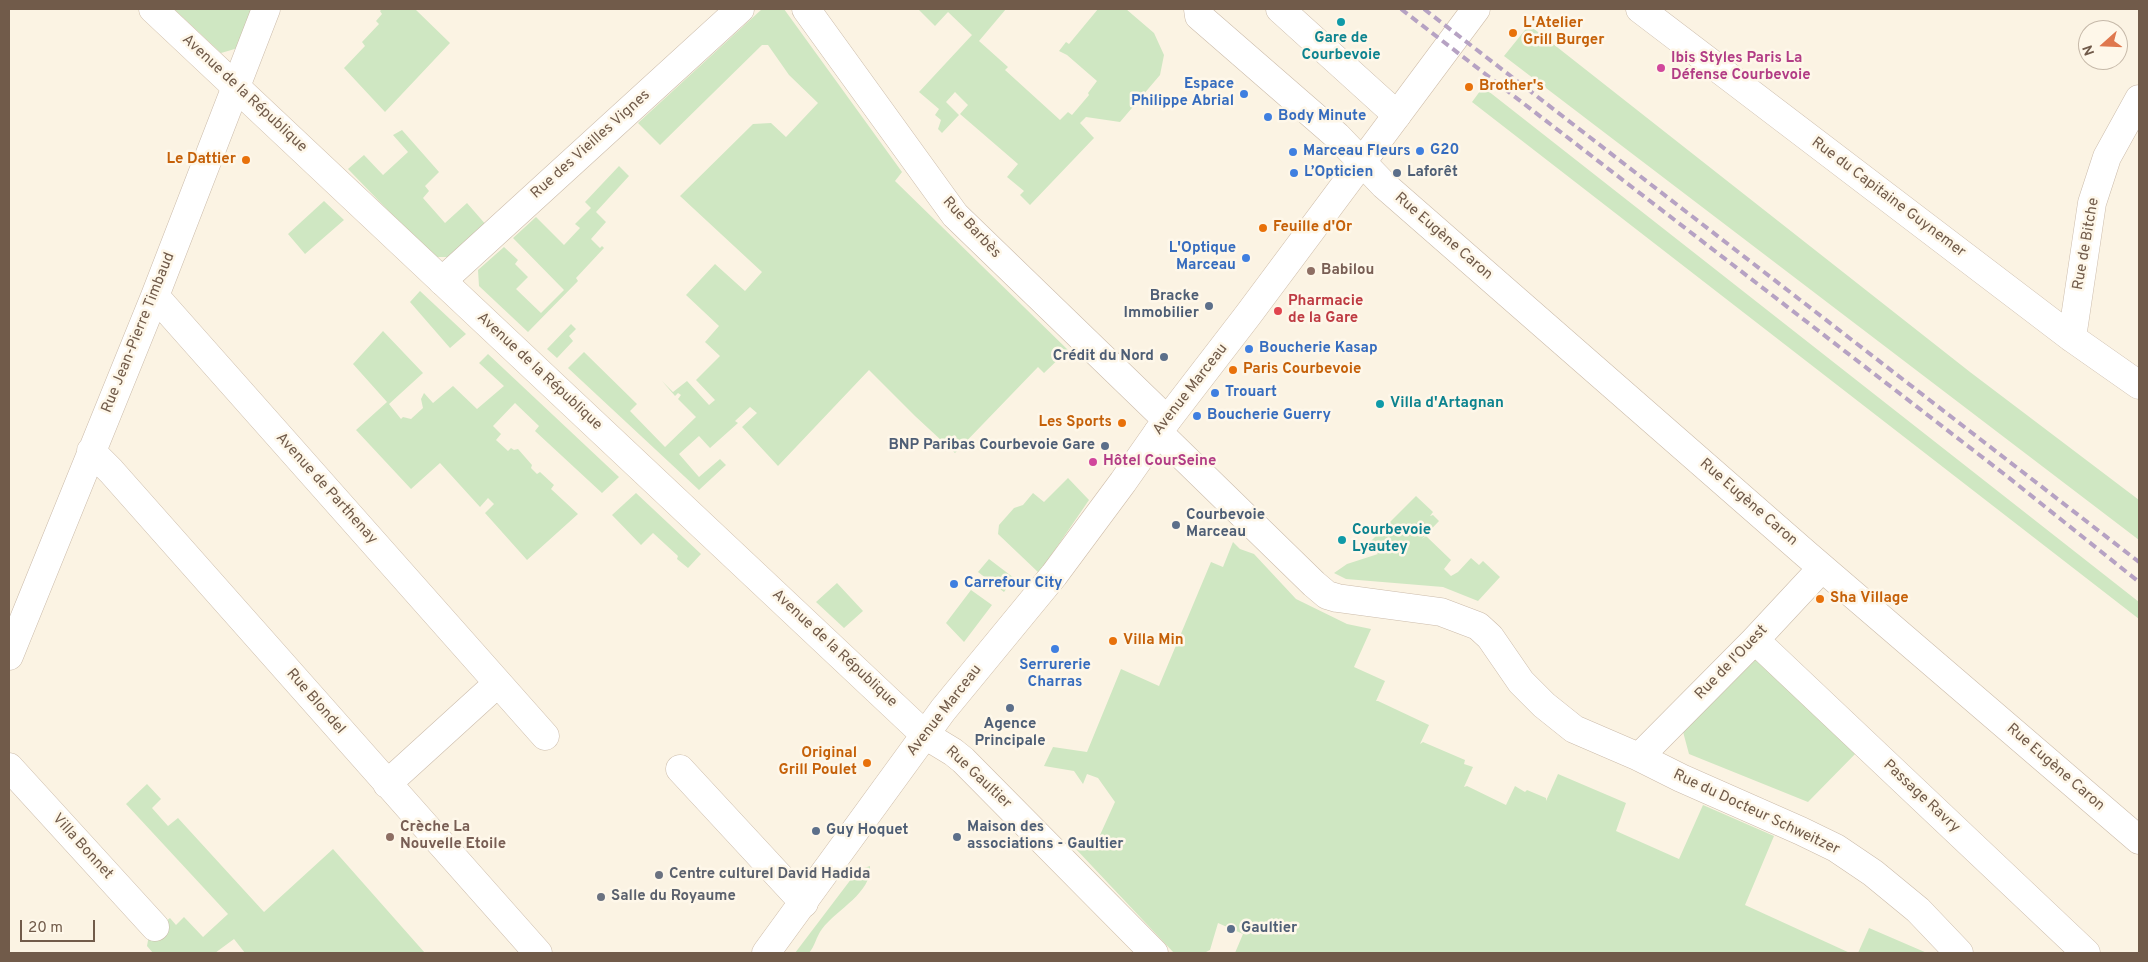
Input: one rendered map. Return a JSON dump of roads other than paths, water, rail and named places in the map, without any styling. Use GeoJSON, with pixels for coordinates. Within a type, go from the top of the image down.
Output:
{"type":"FeatureCollection","features":[{"type":"Feature","properties":{"kind":"street","name":"Avenue de la République"},"geometry":{"type":"LineString","coordinates":[[152,9],[925,735]]}},
{"type":"Feature","properties":{"kind":"street","name":"Rue Jean-Pierre Timbaud"},"geometry":{"type":"LineString","coordinates":[[9,656],[155,296],[266,9]]}},
{"type":"Feature","properties":{"kind":"street","name":"Rue des Vieilles Vignes"},"geometry":{"type":"LineString","coordinates":[[442,281],[740,9]]}},
{"type":"Feature","properties":{"kind":"street","name":"Rue Barbès"},"geometry":{"type":"LineString","coordinates":[[806,9],[954,215],[1162,426],[1314,584],[1328,595],[1358,602],[1441,612],[1478,626],[1490,637],[1521,682],[1544,705],[1574,729],[1639,756]]}},
{"type":"Feature","properties":{"kind":"street","name":"Rue Eugène Caron"},"geometry":{"type":"LineString","coordinates":[[1198,9],[1199,16],[1278,84],[1362,161],[1384,185],[1822,568],[2139,840]]}},
{"type":"Feature","properties":{"kind":"street"},"geometry":{"type":"LineString","coordinates":[[1280,9],[1397,115]]}},
{"type":"Feature","properties":{"kind":"street","name":"Avenue Marceau"},"geometry":{"type":"LineString","coordinates":[[766,953],[804,904],[943,710],[1054,575],[1118,490],[1162,426],[1248,315],[1476,9]]}},
{"type":"Feature","properties":{"kind":"street","name":"Rue du Capitaine Guynemer"},"geometry":{"type":"LineString","coordinates":[[1640,9],[2072,338],[2139,385]]}},
{"type":"Feature","properties":{"kind":"street","name":"Rue de Bitche"},"geometry":{"type":"LineString","coordinates":[[2072,338],[2092,203],[2107,157],[2139,99]]}},
{"type":"Feature","properties":{"kind":"street","name":"Avenue de Parthenay"},"geometry":{"type":"LineString","coordinates":[[155,296],[545,736]]}},
{"type":"Feature","properties":{"kind":"street","name":"Rue Blondel"},"geometry":{"type":"LineString","coordinates":[[92,452],[111,470],[538,953]]}},
{"type":"Feature","properties":{"kind":"street","name":"Rue de l'Ouest"},"geometry":{"type":"LineString","coordinates":[[1639,756],[1755,640],[1822,568]]}},
{"type":"Feature","properties":{"kind":"street","name":"Passage Ravry"},"geometry":{"type":"LineString","coordinates":[[1755,640],[2086,953]]}},
{"type":"Feature","properties":{"kind":"street"},"geometry":{"type":"LineString","coordinates":[[387,784],[498,683]]}},
{"type":"Feature","properties":{"kind":"street","name":"Rue Gaultier"},"geometry":{"type":"LineString","coordinates":[[925,735],[963,760],[1154,953]]}},
{"type":"Feature","properties":{"kind":"street","name":"Rue du Docteur Schweitzer"},"geometry":{"type":"LineString","coordinates":[[1639,756],[1681,778],[1836,848],[1872,873],[1918,910],[1959,953]]}},
{"type":"Feature","properties":{"kind":"street","name":"Villa Bonnet"},"geometry":{"type":"LineString","coordinates":[[9,768],[155,927]]}},
{"type":"Feature","properties":{"kind":"street"},"geometry":{"type":"LineString","coordinates":[[680,769],[804,904]]}},
{"type":"Feature","properties":{"kind":"railway"},"geometry":{"type":"LineString","coordinates":[[1401,9],[2008,477],[2139,582]]}},
{"type":"Feature","properties":{"kind":"railway"},"geometry":{"type":"LineString","coordinates":[[1424,9],[2139,562]]}},
{"type":"Feature","properties":{"kind":"place","name":"Gare de Courbevoie"},"geometry":{"type":"Point","coordinates":[1341,22]}},
{"type":"Feature","properties":{"kind":"place","name":"L'Atelier Grill Burger"},"geometry":{"type":"Point","coordinates":[1513,33]}},
{"type":"Feature","properties":{"kind":"place","name":"Ibis Styles Paris La Défense Courbevoie"},"geometry":{"type":"Point","coordinates":[1661,68]}},
{"type":"Feature","properties":{"kind":"place","name":"Brother's"},"geometry":{"type":"Point","coordinates":[1469,87]}},
{"type":"Feature","properties":{"kind":"place","name":"Espace Philippe Abrial"},"geometry":{"type":"Point","coordinates":[1244,94]}},
{"type":"Feature","properties":{"kind":"place","name":"Body Minute"},"geometry":{"type":"Point","coordinates":[1268,117]}},
{"type":"Feature","properties":{"kind":"place","name":"G20"},"geometry":{"type":"Point","coordinates":[1420,151]}},
{"type":"Feature","properties":{"kind":"place","name":"Marceau Fleurs"},"geometry":{"type":"Point","coordinates":[1293,152]}},
{"type":"Feature","properties":{"kind":"place","name":"Le Dattier"},"geometry":{"type":"Point","coordinates":[246,160]}},
{"type":"Feature","properties":{"kind":"place","name":"L’Opticien"},"geometry":{"type":"Point","coordinates":[1294,173]}},
{"type":"Feature","properties":{"kind":"place","name":"Laforêt"},"geometry":{"type":"Point","coordinates":[1397,173]}},
{"type":"Feature","properties":{"kind":"place","name":"Feuille d'Or"},"geometry":{"type":"Point","coordinates":[1263,228]}},
{"type":"Feature","properties":{"kind":"place","name":"L'Optique Marceau"},"geometry":{"type":"Point","coordinates":[1246,258]}},
{"type":"Feature","properties":{"kind":"place","name":"Babilou"},"geometry":{"type":"Point","coordinates":[1311,271]}},
{"type":"Feature","properties":{"kind":"place","name":"Bracke Immobilier"},"geometry":{"type":"Point","coordinates":[1209,306]}},
{"type":"Feature","properties":{"kind":"place","name":"Pharmacie de la Gare"},"geometry":{"type":"Point","coordinates":[1278,311]}},
{"type":"Feature","properties":{"kind":"place","name":"Boucherie Kasap"},"geometry":{"type":"Point","coordinates":[1249,349]}},
{"type":"Feature","properties":{"kind":"place","name":"Crédit du Nord"},"geometry":{"type":"Point","coordinates":[1164,357]}},
{"type":"Feature","properties":{"kind":"place","name":"Paris Courbevoie"},"geometry":{"type":"Point","coordinates":[1233,370]}},
{"type":"Feature","properties":{"kind":"place","name":"Trouart"},"geometry":{"type":"Point","coordinates":[1215,393]}},
{"type":"Feature","properties":{"kind":"place","name":"Villa d'Artagnan"},"geometry":{"type":"Point","coordinates":[1380,404]}},
{"type":"Feature","properties":{"kind":"place","name":"Boucherie Guerry"},"geometry":{"type":"Point","coordinates":[1197,416]}},
{"type":"Feature","properties":{"kind":"place","name":"Les Sports"},"geometry":{"type":"Point","coordinates":[1122,423]}},
{"type":"Feature","properties":{"kind":"place","name":"BNP Paribas Courbevoie Gare"},"geometry":{"type":"Point","coordinates":[1105,446]}},
{"type":"Feature","properties":{"kind":"place","name":"Hôtel CourSeine"},"geometry":{"type":"Point","coordinates":[1093,462]}},
{"type":"Feature","properties":{"kind":"place","name":"Courbevoie Marceau"},"geometry":{"type":"Point","coordinates":[1176,525]}},
{"type":"Feature","properties":{"kind":"place","name":"Courbevoie Lyautey"},"geometry":{"type":"Point","coordinates":[1342,540]}},
{"type":"Feature","properties":{"kind":"place","name":"Carrefour City"},"geometry":{"type":"Point","coordinates":[954,584]}},
{"type":"Feature","properties":{"kind":"place","name":"Sha Village"},"geometry":{"type":"Point","coordinates":[1820,599]}},
{"type":"Feature","properties":{"kind":"place","name":"Villa Min"},"geometry":{"type":"Point","coordinates":[1113,641]}},
{"type":"Feature","properties":{"kind":"place","name":"Serrurerie Charras"},"geometry":{"type":"Point","coordinates":[1055,649]}},
{"type":"Feature","properties":{"kind":"place","name":"Agence Principale"},"geometry":{"type":"Point","coordinates":[1010,708]}},
{"type":"Feature","properties":{"kind":"place","name":"Original Grill Poulet"},"geometry":{"type":"Point","coordinates":[867,763]}},
{"type":"Feature","properties":{"kind":"place","name":"Guy Hoquet"},"geometry":{"type":"Point","coordinates":[816,831]}},
{"type":"Feature","properties":{"kind":"place","name":"Crèche La Nouvelle Etoile"},"geometry":{"type":"Point","coordinates":[390,837]}},
{"type":"Feature","properties":{"kind":"place","name":"Maison des associations - Gaultier"},"geometry":{"type":"Point","coordinates":[957,837]}},
{"type":"Feature","properties":{"kind":"place","name":"Centre culturel David Hadida"},"geometry":{"type":"Point","coordinates":[659,875]}},
{"type":"Feature","properties":{"kind":"place","name":"Salle du Royaume"},"geometry":{"type":"Point","coordinates":[601,897]}},
{"type":"Feature","properties":{"kind":"place","name":"Gaultier"},"geometry":{"type":"Point","coordinates":[1231,929]}}]}
